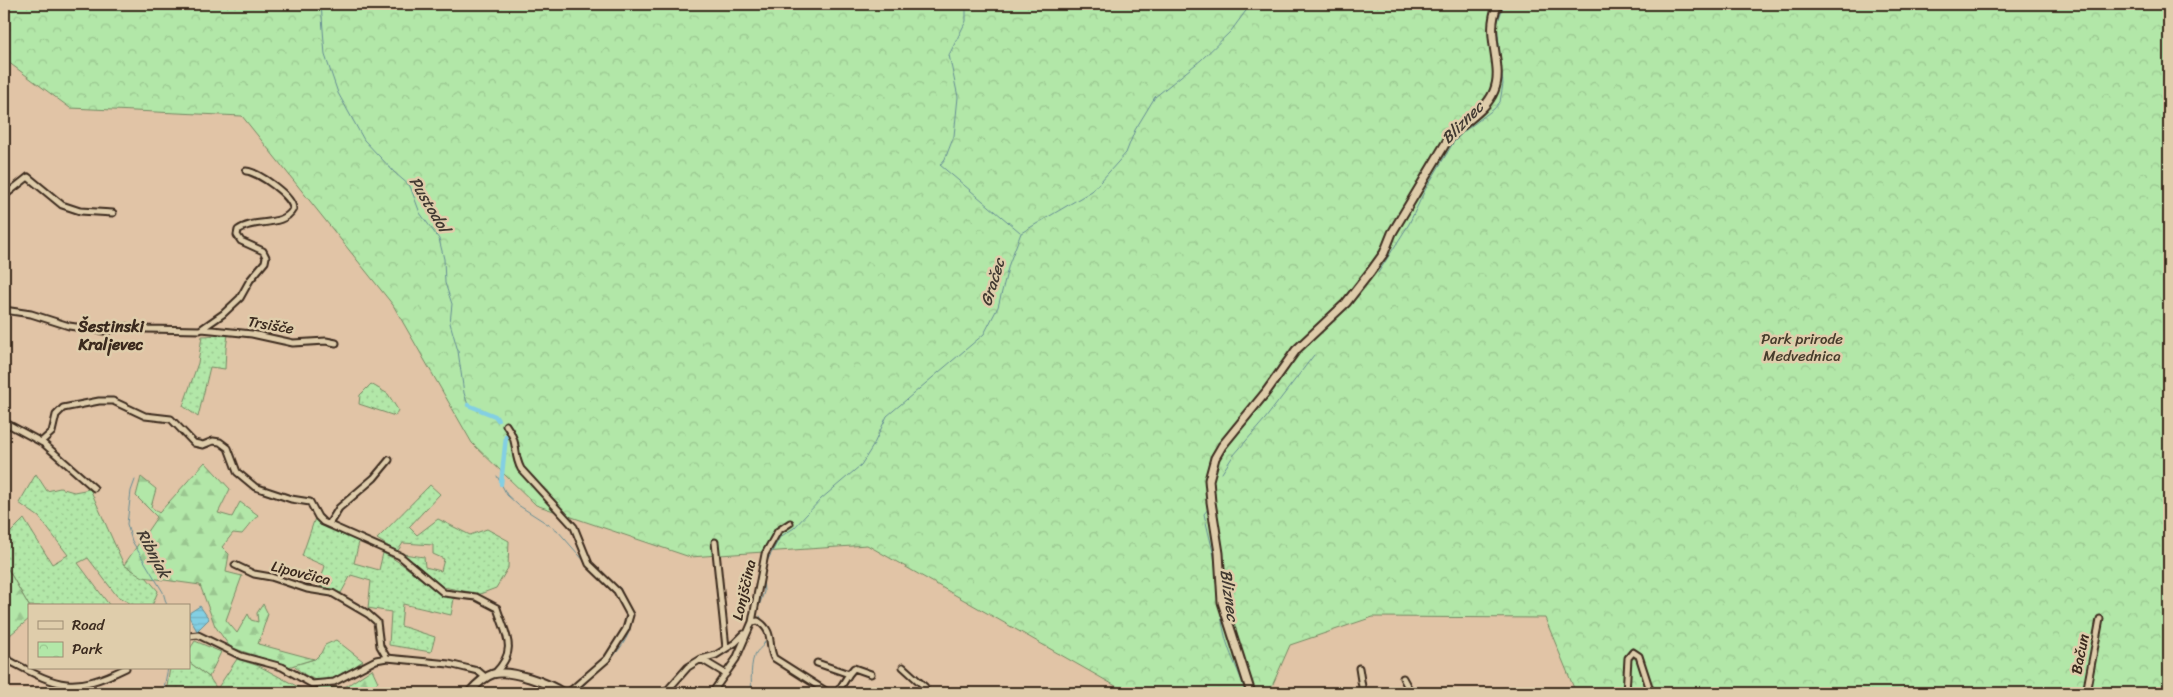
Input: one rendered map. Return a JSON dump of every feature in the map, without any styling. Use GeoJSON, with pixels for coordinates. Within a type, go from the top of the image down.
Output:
{"type":"FeatureCollection","features":[{"type":"Feature","properties":{"kind":"main road"},"geometry":{"type":"LineString","coordinates":[[1251,693],[1222,602],[1219,554],[1209,480],[1215,458],[1222,446],[1266,392],[1296,350],[1346,302],[1363,282],[1384,253],[1392,233],[1451,135],[1489,102],[1496,88],[1497,79],[1491,26],[1498,4]]}},
{"type":"Feature","properties":{"kind":"main road"},"geometry":{"type":"LineString","coordinates":[[469,693],[486,677],[495,673],[506,673],[543,682],[563,693]]}},
{"type":"Feature","properties":{"kind":"street"},"geometry":{"type":"LineString","coordinates":[[4,310],[31,314],[69,326],[104,331],[126,327],[181,330],[202,329],[240,298],[250,280],[266,262],[264,251],[239,239],[237,235],[238,230],[281,219],[288,216],[294,209],[292,201],[280,190],[261,176],[246,171]]}},
{"type":"Feature","properties":{"kind":"street"},"geometry":{"type":"LineString","coordinates":[[4,196],[28,177],[62,205],[80,211],[113,213]]}},
{"type":"Feature","properties":{"kind":"street","name":"Trsišče"},"geometry":{"type":"LineString","coordinates":[[202,329],[252,334],[293,343],[326,341],[336,343]]}},
{"type":"Feature","properties":{"kind":"street"},"geometry":{"type":"LineString","coordinates":[[41,442],[52,432],[56,415],[63,408],[99,401],[117,402],[145,416],[171,419],[194,443],[203,445],[220,442],[228,448],[237,472],[251,484],[280,496],[310,502],[318,517],[329,524],[400,556],[444,593],[476,598],[495,607],[509,639],[509,648],[504,664],[495,673]]}},
{"type":"Feature","properties":{"kind":"street"},"geometry":{"type":"LineString","coordinates":[[4,422],[41,442],[94,488]]}},
{"type":"Feature","properties":{"kind":"street"},"geometry":{"type":"LineString","coordinates":[[506,425],[515,438],[521,470],[574,527],[592,567],[620,595],[630,615],[628,623],[607,659],[568,693]]}},
{"type":"Feature","properties":{"kind":"street"},"geometry":{"type":"LineString","coordinates":[[329,524],[339,508],[374,478],[390,460]]}},
{"type":"Feature","properties":{"kind":"street","name":"Lonjščina"},"geometry":{"type":"LineString","coordinates":[[712,693],[736,659],[752,622],[760,590],[763,559],[776,534],[790,523]]}},
{"type":"Feature","properties":{"kind":"street"},"geometry":{"type":"LineString","coordinates":[[714,542],[726,648]]}},
{"type":"Feature","properties":{"kind":"street","name":"Lipovčica"},"geometry":{"type":"LineString","coordinates":[[235,565],[254,574],[271,577],[307,589],[332,592],[368,614],[376,622],[380,646],[387,658]]}},
{"type":"Feature","properties":{"kind":"street","name":"Bačun"},"geometry":{"type":"LineString","coordinates":[[2086,693],[2100,619]]}},
{"type":"Feature","properties":{"kind":"street"},"geometry":{"type":"LineString","coordinates":[[752,622],[758,621],[766,629],[771,640],[772,656],[776,660],[829,693]]}},
{"type":"Feature","properties":{"kind":"street"},"geometry":{"type":"LineString","coordinates":[[665,693],[685,670],[701,659],[726,648],[739,639],[748,629]]}},
{"type":"Feature","properties":{"kind":"street"},"geometry":{"type":"LineString","coordinates":[[192,635],[203,636],[241,656],[282,667],[312,684],[334,682],[376,660],[387,658],[449,664],[478,671],[486,677]]}},
{"type":"Feature","properties":{"kind":"street"},"geometry":{"type":"LineString","coordinates":[[1626,693],[1628,658],[1633,652],[1639,656],[1652,693]]}},
{"type":"Feature","properties":{"kind":"street"},"geometry":{"type":"LineString","coordinates":[[4,658],[43,680],[60,684],[86,684],[121,670]]}},
{"type":"Feature","properties":{"kind":"street"},"geometry":{"type":"LineString","coordinates":[[701,659],[726,674]]}},
{"type":"Feature","properties":{"kind":"street"},"geometry":{"type":"LineString","coordinates":[[817,663],[849,674]]}},
{"type":"Feature","properties":{"kind":"street"},"geometry":{"type":"LineString","coordinates":[[504,664],[506,673]]}},
{"type":"Feature","properties":{"kind":"street"},"geometry":{"type":"LineString","coordinates":[[903,667],[925,687],[924,693]]}},
{"type":"Feature","properties":{"kind":"street"},"geometry":{"type":"LineString","coordinates":[[837,693],[854,668],[871,674]]}},
{"type":"Feature","properties":{"kind":"street"},"geometry":{"type":"LineString","coordinates":[[1359,668],[1363,693]]}},
{"type":"Feature","properties":{"kind":"street"},"geometry":{"type":"LineString","coordinates":[[1403,678],[1411,693]]}},
{"type":"Feature","properties":{"kind":"green space","name":"Park prirode Medvednica"},"geometry":{"type":"Polygon","coordinates":[[[4,4],[2169,4],[2169,693],[1576,693],[1545,618],[1373,617],[1290,645],[1269,693],[1128,693],[867,545],[690,557],[536,505],[472,443],[393,305],[242,116],[70,108],[4,59],[4,4]]]}},
{"type":"Feature","properties":{"kind":"green space"},"geometry":{"type":"Polygon","coordinates":[[[228,335],[225,369],[210,367],[198,417],[183,406],[198,363],[202,336],[228,335]]]}},
{"type":"Feature","properties":{"kind":"green space"},"geometry":{"type":"Polygon","coordinates":[[[371,384],[388,394],[398,410],[395,416],[359,404],[360,395],[371,384]]]}},
{"type":"Feature","properties":{"kind":"green space"},"geometry":{"type":"Polygon","coordinates":[[[205,462],[230,489],[218,513],[232,517],[240,502],[258,515],[242,534],[233,533],[222,547],[229,554],[226,572],[242,576],[226,620],[237,633],[248,614],[251,620],[258,622],[257,613],[263,604],[268,614],[258,644],[314,659],[288,667],[230,647],[215,626],[200,585],[143,577],[124,565],[157,517],[136,496],[141,477],[156,489],[151,507],[159,513],[205,462]]]}},
{"type":"Feature","properties":{"kind":"green space"},"geometry":{"type":"Polygon","coordinates":[[[36,474],[47,491],[60,488],[74,492],[90,489],[124,565],[146,577],[158,591],[153,604],[131,604],[117,596],[88,558],[78,563],[109,604],[28,604],[4,562],[4,539],[24,519],[52,564],[68,555],[39,517],[19,503],[36,474]]]}},
{"type":"Feature","properties":{"kind":"green space"},"geometry":{"type":"Polygon","coordinates":[[[430,485],[440,494],[409,527],[417,535],[438,519],[470,535],[487,529],[509,541],[508,568],[496,588],[480,594],[443,587],[403,554],[424,557],[425,567],[441,571],[444,559],[433,554],[433,545],[403,543],[397,552],[377,539],[430,485]]]}},
{"type":"Feature","properties":{"kind":"green space"},"geometry":{"type":"Polygon","coordinates":[[[315,518],[328,527],[359,542],[354,563],[379,570],[383,553],[444,595],[454,599],[451,615],[403,604],[401,626],[435,637],[431,652],[389,645],[391,612],[368,608],[371,581],[351,575],[341,593],[319,586],[325,566],[302,556],[315,518]]]}},
{"type":"Feature","properties":{"kind":"green space"},"geometry":{"type":"Polygon","coordinates":[[[5,564],[28,604],[28,620],[4,640],[5,564]]]}},
{"type":"Feature","properties":{"kind":"green space"},"geometry":{"type":"Polygon","coordinates":[[[336,640],[363,661],[330,681],[312,678],[302,673],[293,665],[315,659],[325,645],[336,640]]]}},
{"type":"Feature","properties":{"kind":"green space"},"geometry":{"type":"Polygon","coordinates":[[[195,641],[221,652],[209,677],[190,663],[190,648],[195,641]]]}},
{"type":"Feature","properties":{"kind":"green space"},"geometry":{"type":"Polygon","coordinates":[[[237,659],[259,666],[302,689],[290,693],[166,693],[170,670],[190,670],[190,663],[209,677],[217,689],[237,659]]]}},
{"type":"Feature","properties":{"kind":"green space"},"geometry":{"type":"Polygon","coordinates":[[[372,669],[378,682],[363,693],[290,693],[302,689],[345,687],[372,669]]]}},
{"type":"Feature","properties":{"kind":"water"},"geometry":{"type":"Polygon","coordinates":[[[200,606],[209,619],[197,631],[190,619],[190,612],[200,606]]]}},
{"type":"Feature","properties":{"kind":"waterway","name":"Pustodol"},"geometry":{"type":"LineString","coordinates":[[321,4],[325,55],[338,93],[364,140],[410,186],[420,213],[439,239],[444,259],[445,283],[452,304],[450,323],[458,351],[464,393],[468,405]]}},
{"type":"Feature","properties":{"kind":"waterway"},"geometry":{"type":"LineString","coordinates":[[966,4],[966,21],[949,55],[958,97],[954,136],[945,159],[940,165],[1020,232]]}},
{"type":"Feature","properties":{"kind":"waterway","name":"Gračec"},"geometry":{"type":"LineString","coordinates":[[765,565],[780,537],[794,528],[821,499],[861,465],[873,446],[887,416],[984,334],[998,307],[1009,264],[1021,233],[1092,191],[1126,153],[1135,130],[1155,97],[1201,60],[1231,31],[1251,4]]}},
{"type":"Feature","properties":{"kind":"waterway","name":"Bliznec"},"geometry":{"type":"LineString","coordinates":[[1378,273],[1409,224],[1425,190],[1453,143],[1463,132],[1494,109],[1500,102],[1503,84],[1497,24],[1504,4]]}},
{"type":"Feature","properties":{"kind":"waterway","name":"Bliznec"},"geometry":{"type":"LineString","coordinates":[[1222,473],[1233,456],[1265,419],[1314,355]]}},
{"type":"Feature","properties":{"kind":"waterway"},"geometry":{"type":"LineString","coordinates":[[468,405],[495,416],[498,420]]}},
{"type":"Feature","properties":{"kind":"waterway"},"geometry":{"type":"LineString","coordinates":[[501,484],[506,436]]}},
{"type":"Feature","properties":{"kind":"waterway","name":"Pustodol"},"geometry":{"type":"LineString","coordinates":[[497,476],[507,495],[518,505],[557,530],[586,563]]}},
{"type":"Feature","properties":{"kind":"waterway","name":"Ribnjak"},"geometry":{"type":"LineString","coordinates":[[135,480],[131,491],[127,524],[132,541],[163,592],[166,604]]}},
{"type":"Feature","properties":{"kind":"waterway","name":"Bliznec"},"geometry":{"type":"LineString","coordinates":[[1209,508],[1204,514],[1214,556],[1218,588]]}},
{"type":"Feature","properties":{"kind":"waterway","name":"Gračec"},"geometry":{"type":"LineString","coordinates":[[759,606],[764,592],[763,578]]}},
{"type":"Feature","properties":{"kind":"waterway","name":"Pustodol"},"geometry":{"type":"LineString","coordinates":[[613,584],[620,588],[630,611]]}},
{"type":"Feature","properties":{"kind":"waterway","name":"Bliznec"},"geometry":{"type":"LineString","coordinates":[[1220,607],[1226,639],[1245,693]]}},
{"type":"Feature","properties":{"kind":"waterway","name":"Pustodol"},"geometry":{"type":"LineString","coordinates":[[576,693],[619,650],[626,640],[632,617]]}},
{"type":"Feature","properties":{"kind":"waterway","name":"Gračec"},"geometry":{"type":"LineString","coordinates":[[752,693],[751,673],[754,656],[765,641]]}},
{"type":"Feature","properties":{"kind":"waterway","name":"Ribnjak"},"geometry":{"type":"LineString","coordinates":[[163,693],[168,670]]}},
{"type":"Feature","properties":{"kind":"district","name":"Šestinski Kraljevec"},"geometry":{"type":"Point","coordinates":[111,335]}}]}
